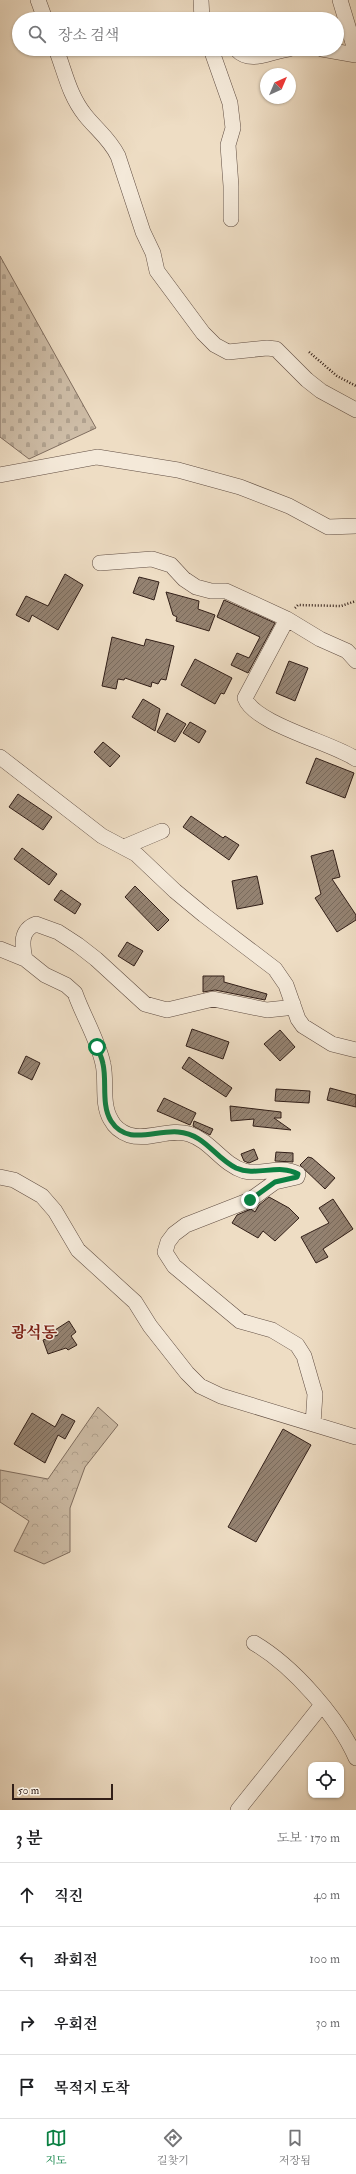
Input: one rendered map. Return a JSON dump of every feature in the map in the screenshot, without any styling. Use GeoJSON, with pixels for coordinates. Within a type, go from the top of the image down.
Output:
{"type":"FeatureCollection","features":[{"type":"Feature","properties":{"kind":"street"},"geometry":{"type":"LineString","coordinates":[[38,0],[42,12]]}},
{"type":"Feature","properties":{"kind":"street"},"geometry":{"type":"LineString","coordinates":[[201,0],[202,12]]}},
{"type":"Feature","properties":{"kind":"street"},"geometry":{"type":"LineString","coordinates":[[340,0],[344,12]]}},
{"type":"Feature","properties":{"kind":"street"},"geometry":{"type":"LineString","coordinates":[[344,14],[356,54],[344,52]]}},
{"type":"Feature","properties":{"kind":"street"},"geometry":{"type":"LineString","coordinates":[[59,56],[75,100],[85,116],[112,144],[118,156],[143,232],[153,253],[157,270],[203,333],[215,345],[228,352],[267,348],[276,349],[307,380],[321,391],[356,410]]}},
{"type":"Feature","properties":{"kind":"street"},"geometry":{"type":"LineString","coordinates":[[213,56],[230,103],[233,128],[228,146],[231,186],[231,219]]}},
{"type":"Feature","properties":{"kind":"street"},"geometry":{"type":"LineString","coordinates":[[246,56],[254,58],[260,56]]}},
{"type":"Feature","properties":{"kind":"street"},"geometry":{"type":"LineString","coordinates":[[0,475],[96,457],[178,470],[240,487],[289,506],[328,527],[356,526]]}},
{"type":"Feature","properties":{"kind":"street"},"geometry":{"type":"LineString","coordinates":[[100,563],[152,559],[171,565],[184,579],[196,587],[211,592],[226,591],[287,619],[320,640],[347,651],[356,661]]}},
{"type":"Feature","properties":{"kind":"street"},"geometry":{"type":"LineString","coordinates":[[287,619],[245,698],[248,706],[285,728],[356,759]]}},
{"type":"Feature","properties":{"kind":"street"},"geometry":{"type":"LineString","coordinates":[[0,757],[102,836],[136,854],[198,910],[275,969],[286,984],[303,1026],[332,1044],[356,1050]]}},
{"type":"Feature","properties":{"kind":"street"},"geometry":{"type":"LineString","coordinates":[[124,847],[162,831]]}},
{"type":"Feature","properties":{"kind":"street"},"geometry":{"type":"LineString","coordinates":[[25,959],[22,946],[24,934],[28,927],[36,924],[58,932],[78,945],[145,1004],[167,1010],[213,999],[267,1010],[286,1008],[293,1004]]}},
{"type":"Feature","properties":{"kind":"street"},"geometry":{"type":"LineString","coordinates":[[0,949],[25,959],[45,975],[66,985],[75,993],[103,1064],[106,1106],[110,1120],[118,1130],[130,1135],[141,1136],[169,1132],[190,1134],[208,1144],[235,1167],[246,1171],[285,1169],[298,1174],[297,1177],[275,1182],[250,1200],[186,1225],[174,1234],[168,1242],[165,1252],[174,1266],[240,1321],[272,1330],[297,1345],[304,1356],[314,1394],[313,1424]]}},
{"type":"Feature","properties":{"kind":"street"},"geometry":{"type":"LineString","coordinates":[[0,1177],[14,1180],[42,1196],[55,1211],[78,1250],[135,1302],[175,1359],[200,1386],[221,1396],[356,1437]]}},
{"type":"Feature","properties":{"kind":"street"},"geometry":{"type":"LineString","coordinates":[[254,1643],[274,1655],[289,1668],[347,1737],[356,1758]]}},
{"type":"Feature","properties":{"kind":"street"},"geometry":{"type":"LineString","coordinates":[[238,1810],[321,1706]]}},
{"type":"Feature","properties":{"kind":"path"},"geometry":{"type":"LineString","coordinates":[[309,352],[337,376],[356,386]]}},
{"type":"Feature","properties":{"kind":"path"},"geometry":{"type":"LineString","coordinates":[[287,619],[298,605],[341,606],[356,601]]}},
{"type":"Feature","properties":{"kind":"green space"},"geometry":{"type":"Polygon","coordinates":[[[0,256],[96,428],[29,459],[0,437],[0,256]]]}},
{"type":"Feature","properties":{"kind":"green space"},"geometry":{"type":"Polygon","coordinates":[[[98,1407],[118,1425],[85,1467],[70,1508],[70,1552],[44,1564],[14,1551],[29,1521],[0,1502],[0,1470],[48,1479],[98,1407]]]}},
{"type":"Feature","properties":{"kind":"building"},"geometry":{"type":"Polygon","coordinates":[[[65,574],[83,585],[58,630],[32,615],[29,622],[16,615],[26,596],[48,606],[65,574]]]}},
{"type":"Feature","properties":{"kind":"building"},"geometry":{"type":"Polygon","coordinates":[[[139,577],[159,582],[154,600],[133,593],[139,577]]]}},
{"type":"Feature","properties":{"kind":"building"},"geometry":{"type":"Polygon","coordinates":[[[166,592],[199,601],[198,609],[215,615],[209,631],[176,621],[177,617],[173,615],[166,592]]]}},
{"type":"Feature","properties":{"kind":"building"},"geometry":{"type":"Polygon","coordinates":[[[224,600],[275,623],[248,673],[231,665],[237,653],[249,658],[260,637],[217,617],[224,600]]]}},
{"type":"Feature","properties":{"kind":"building"},"geometry":{"type":"Polygon","coordinates":[[[112,637],[144,646],[146,639],[174,646],[166,680],[161,679],[158,684],[152,682],[151,687],[125,678],[124,680],[118,679],[116,689],[102,686],[112,637]]]}},
{"type":"Feature","properties":{"kind":"building"},"geometry":{"type":"Polygon","coordinates":[[[195,659],[232,678],[224,694],[221,693],[215,704],[181,685],[195,659]]]}},
{"type":"Feature","properties":{"kind":"building"},"geometry":{"type":"Polygon","coordinates":[[[289,661],[308,668],[295,701],[276,693],[289,661]]]}},
{"type":"Feature","properties":{"kind":"building"},"geometry":{"type":"Polygon","coordinates":[[[143,699],[160,709],[155,731],[132,717],[143,699]]]}},
{"type":"Feature","properties":{"kind":"building"},"geometry":{"type":"Polygon","coordinates":[[[167,713],[186,724],[175,742],[157,732],[167,713]]]}},
{"type":"Feature","properties":{"kind":"building"},"geometry":{"type":"Polygon","coordinates":[[[190,722],[206,731],[199,743],[183,733],[190,722]]]}},
{"type":"Feature","properties":{"kind":"building"},"geometry":{"type":"Polygon","coordinates":[[[103,742],[120,756],[110,767],[94,752],[103,742]]]}},
{"type":"Feature","properties":{"kind":"building"},"geometry":{"type":"Polygon","coordinates":[[[316,758],[354,773],[345,798],[306,783],[316,758]]]}},
{"type":"Feature","properties":{"kind":"building"},"geometry":{"type":"Polygon","coordinates":[[[18,794],[52,817],[43,830],[9,807],[18,794]]]}},
{"type":"Feature","properties":{"kind":"building"},"geometry":{"type":"Polygon","coordinates":[[[191,816],[223,838],[225,836],[239,845],[229,860],[183,827],[191,816]]]}},
{"type":"Feature","properties":{"kind":"building"},"geometry":{"type":"Polygon","coordinates":[[[22,848],[57,874],[49,885],[14,859],[22,848]]]}},
{"type":"Feature","properties":{"kind":"building"},"geometry":{"type":"Polygon","coordinates":[[[333,850],[340,877],[332,879],[356,915],[356,920],[337,932],[315,898],[321,894],[311,856],[333,850]]]}},
{"type":"Feature","properties":{"kind":"building"},"geometry":{"type":"Polygon","coordinates":[[[257,876],[263,904],[237,909],[232,881],[257,876]]]}},
{"type":"Feature","properties":{"kind":"building"},"geometry":{"type":"Polygon","coordinates":[[[135,886],[169,920],[158,931],[125,897],[135,886]]]}},
{"type":"Feature","properties":{"kind":"building"},"geometry":{"type":"Polygon","coordinates":[[[61,890],[81,904],[75,914],[54,900],[61,890]]]}},
{"type":"Feature","properties":{"kind":"building"},"geometry":{"type":"Polygon","coordinates":[[[127,942],[143,951],[134,966],[118,956],[127,942]]]}},
{"type":"Feature","properties":{"kind":"building"},"geometry":{"type":"Polygon","coordinates":[[[203,976],[224,976],[224,982],[267,994],[265,1000],[215,990],[203,992],[203,976]]]}},
{"type":"Feature","properties":{"kind":"building"},"geometry":{"type":"Polygon","coordinates":[[[192,1029],[229,1042],[223,1059],[186,1046],[192,1029]]]}},
{"type":"Feature","properties":{"kind":"building"},"geometry":{"type":"Polygon","coordinates":[[[280,1030],[295,1047],[280,1061],[264,1044],[280,1030]]]}},
{"type":"Feature","properties":{"kind":"building"},"geometry":{"type":"Polygon","coordinates":[[[26,1056],[40,1063],[32,1080],[18,1073],[26,1056]]]}},
{"type":"Feature","properties":{"kind":"building"},"geometry":{"type":"Polygon","coordinates":[[[189,1057],[232,1088],[226,1097],[182,1068],[189,1057]]]}},
{"type":"Feature","properties":{"kind":"building"},"geometry":{"type":"Polygon","coordinates":[[[330,1088],[356,1095],[356,1107],[327,1100],[330,1088]]]}},
{"type":"Feature","properties":{"kind":"building"},"geometry":{"type":"Polygon","coordinates":[[[276,1089],[310,1091],[309,1103],[275,1101],[276,1089]]]}},
{"type":"Feature","properties":{"kind":"building"},"geometry":{"type":"Polygon","coordinates":[[[164,1098],[196,1113],[190,1125],[157,1111],[164,1098]]]}},
{"type":"Feature","properties":{"kind":"building"},"geometry":{"type":"Polygon","coordinates":[[[230,1106],[281,1112],[281,1118],[274,1118],[291,1130],[253,1126],[254,1119],[231,1121],[230,1106]]]}},
{"type":"Feature","properties":{"kind":"building"},"geometry":{"type":"Polygon","coordinates":[[[194,1121],[213,1129],[210,1135],[193,1126],[194,1121]]]}},
{"type":"Feature","properties":{"kind":"building"},"geometry":{"type":"Polygon","coordinates":[[[254,1149],[258,1159],[249,1163],[244,1161],[241,1154],[254,1149]]]}},
{"type":"Feature","properties":{"kind":"building"},"geometry":{"type":"Polygon","coordinates":[[[276,1152],[293,1153],[293,1162],[275,1161],[276,1152]]]}},
{"type":"Feature","properties":{"kind":"building"},"geometry":{"type":"Polygon","coordinates":[[[308,1157],[312,1158],[335,1178],[325,1189],[300,1165],[308,1157]]]}},
{"type":"Feature","properties":{"kind":"building"},"geometry":{"type":"Polygon","coordinates":[[[269,1197],[289,1208],[299,1218],[275,1241],[263,1231],[258,1238],[232,1223],[237,1215],[251,1209],[255,1212],[259,1205],[269,1197]]]}},
{"type":"Feature","properties":{"kind":"building"},"geometry":{"type":"Polygon","coordinates":[[[333,1199],[353,1229],[323,1249],[328,1257],[316,1263],[301,1237],[329,1223],[319,1208],[333,1199]]]}},
{"type":"Feature","properties":{"kind":"building"},"geometry":{"type":"Polygon","coordinates":[[[69,1321],[76,1332],[71,1336],[77,1345],[68,1350],[66,1348],[48,1354],[43,1340],[58,1335],[55,1330],[69,1321]]]}},
{"type":"Feature","properties":{"kind":"building"},"geometry":{"type":"Polygon","coordinates":[[[32,1413],[55,1427],[62,1414],[75,1421],[65,1439],[58,1435],[45,1463],[14,1444],[32,1413]]]}},
{"type":"Feature","properties":{"kind":"building"},"geometry":{"type":"Polygon","coordinates":[[[283,1429],[311,1445],[256,1542],[228,1527],[283,1429]]]}},
{"type":"Feature","properties":{"kind":"district","name":"광석동"},"geometry":{"type":"Point","coordinates":[34,1333]}},
{"type":"Feature","properties":{"kind":"route"},"geometry":{"type":"LineString","coordinates":[[97,1047],[103,1064],[106,1106],[110,1120],[118,1130],[130,1135],[141,1136],[169,1132],[190,1134],[208,1144],[235,1167],[246,1171],[290,1169],[298,1174],[297,1177],[275,1182],[250,1200]]}}]}
